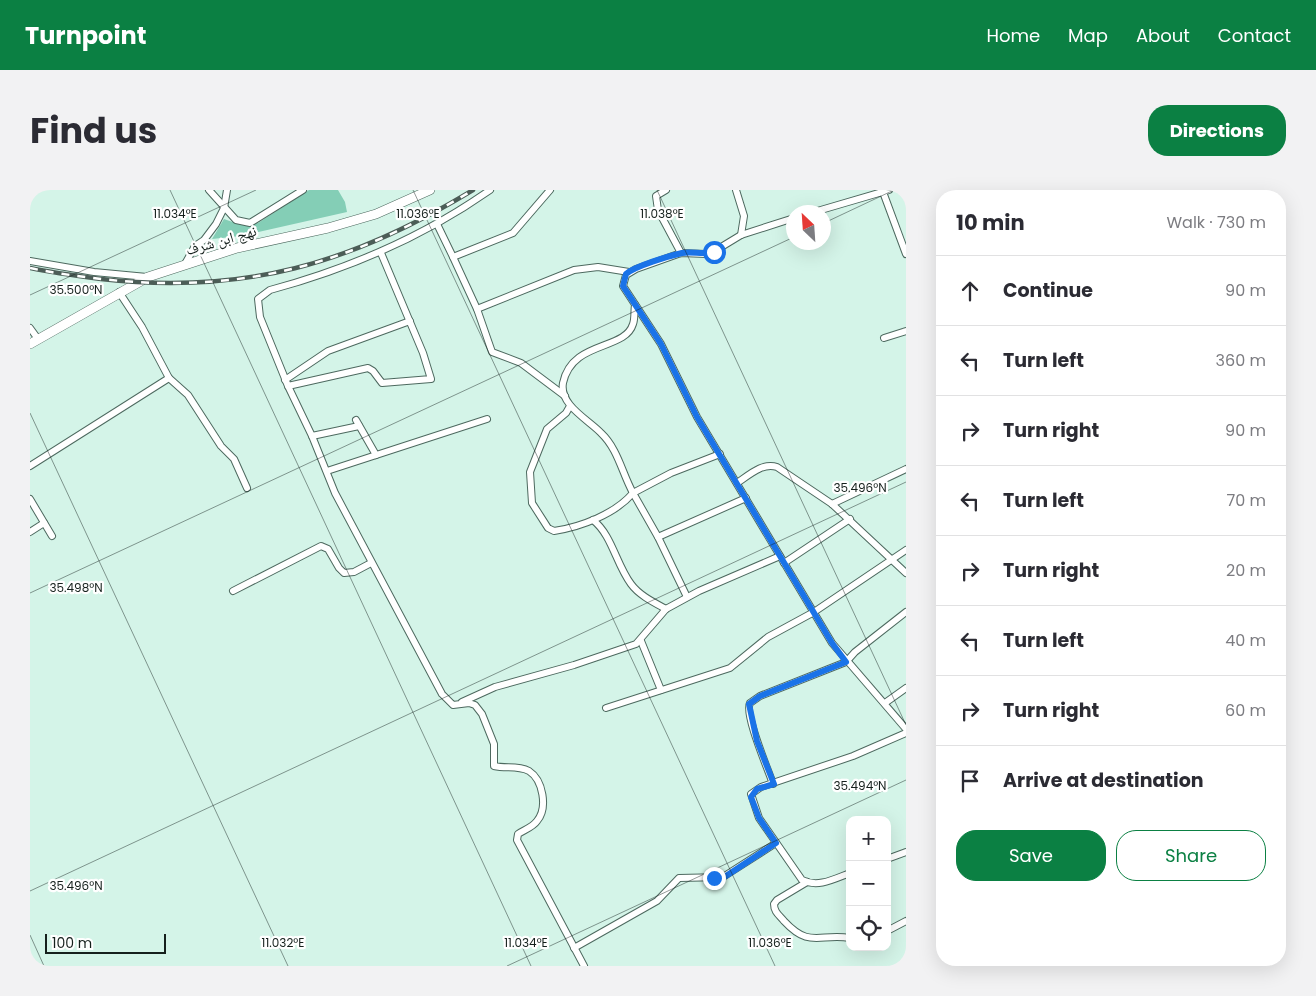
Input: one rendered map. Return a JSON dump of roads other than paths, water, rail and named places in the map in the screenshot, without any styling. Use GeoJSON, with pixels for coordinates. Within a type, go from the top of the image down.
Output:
{"type":"FeatureCollection","features":[{"type":"Feature","properties":{"kind":"main road","name":"نهج ابن شرف"},"geometry":{"type":"LineString","coordinates":[[34,342],[148,277],[237,248],[353,221],[397,206],[430,190]]}},
{"type":"Feature","properties":{"kind":"street"},"geometry":{"type":"LineString","coordinates":[[210,190],[236,220],[250,223],[304,190]]}},
{"type":"Feature","properties":{"kind":"street"},"geometry":{"type":"LineString","coordinates":[[186,264],[195,246],[204,240],[216,224],[224,208],[227,190]]}},
{"type":"Feature","properties":{"kind":"street"},"geometry":{"type":"LineString","coordinates":[[490,190],[437,224],[381,253],[270,290],[258,299],[260,317],[285,380],[327,471],[371,563],[442,694],[451,704],[459,703],[495,687],[574,665],[641,641],[654,620],[666,609],[687,597],[780,556]]}},
{"type":"Feature","properties":{"kind":"street"},"geometry":{"type":"LineString","coordinates":[[453,256],[513,233],[550,190]]}},
{"type":"Feature","properties":{"kind":"street"},"geometry":{"type":"LineString","coordinates":[[666,190],[656,196],[656,206],[681,253]]}},
{"type":"Feature","properties":{"kind":"street"},"geometry":{"type":"LineString","coordinates":[[736,190],[744,216],[741,234]]}},
{"type":"Feature","properties":{"kind":"street"},"geometry":{"type":"LineString","coordinates":[[831,207],[886,191],[906,254]]}},
{"type":"Feature","properties":{"kind":"street"},"geometry":{"type":"LineString","coordinates":[[477,309],[574,270],[598,267],[629,272],[681,253],[706,254],[727,245],[741,234],[786,220]]}},
{"type":"Feature","properties":{"kind":"street"},"geometry":{"type":"LineString","coordinates":[[437,224],[477,309],[492,352],[521,363],[565,396]]}},
{"type":"Feature","properties":{"kind":"street"},"geometry":{"type":"LineString","coordinates":[[288,386],[368,368],[373,371],[382,383],[431,379],[424,353],[381,253]]}},
{"type":"Feature","properties":{"kind":"street"},"geometry":{"type":"LineString","coordinates":[[30,261],[94,272],[148,277]]}},
{"type":"Feature","properties":{"kind":"street"},"geometry":{"type":"LineString","coordinates":[[629,272],[625,277],[623,286],[661,344],[697,417],[784,563],[846,662],[885,703],[906,729]]}},
{"type":"Feature","properties":{"kind":"street"},"geometry":{"type":"LineString","coordinates":[[119,292],[142,327],[169,378],[188,395],[221,446],[234,459],[247,488]]}},
{"type":"Feature","properties":{"kind":"street"},"geometry":{"type":"LineString","coordinates":[[635,305],[634,323],[626,335],[592,348],[578,358],[563,383],[565,396],[570,406],[611,443],[634,493],[687,597]]}},
{"type":"Feature","properties":{"kind":"street"},"geometry":{"type":"LineString","coordinates":[[285,380],[328,351],[410,321]]}},
{"type":"Feature","properties":{"kind":"street"},"geometry":{"type":"LineString","coordinates":[[30,328],[34,342]]}},
{"type":"Feature","properties":{"kind":"street"},"geometry":{"type":"LineString","coordinates":[[884,338],[906,330]]}},
{"type":"Feature","properties":{"kind":"street"},"geometry":{"type":"LineString","coordinates":[[30,465],[169,378]]}},
{"type":"Feature","properties":{"kind":"street"},"geometry":{"type":"LineString","coordinates":[[570,406],[566,413],[549,426],[542,439],[530,472],[530,497],[545,524],[554,532],[593,520],[622,504],[634,493],[670,473],[720,454]]}},
{"type":"Feature","properties":{"kind":"street"},"geometry":{"type":"LineString","coordinates":[[327,471],[487,419]]}},
{"type":"Feature","properties":{"kind":"street"},"geometry":{"type":"LineString","coordinates":[[312,436],[358,423],[376,456]]}},
{"type":"Feature","properties":{"kind":"street"},"geometry":{"type":"LineString","coordinates":[[737,482],[770,465],[777,467],[832,504],[906,573]]}},
{"type":"Feature","properties":{"kind":"street"},"geometry":{"type":"LineString","coordinates":[[832,504],[906,469]]}},
{"type":"Feature","properties":{"kind":"street"},"geometry":{"type":"LineString","coordinates":[[658,537],[746,498]]}},
{"type":"Feature","properties":{"kind":"street"},"geometry":{"type":"LineString","coordinates":[[30,499],[52,536]]}},
{"type":"Feature","properties":{"kind":"street"},"geometry":{"type":"LineString","coordinates":[[593,520],[603,530],[631,585],[641,594],[666,609]]}},
{"type":"Feature","properties":{"kind":"street"},"geometry":{"type":"LineString","coordinates":[[784,563],[850,520]]}},
{"type":"Feature","properties":{"kind":"street"},"geometry":{"type":"LineString","coordinates":[[30,532],[44,523]]}},
{"type":"Feature","properties":{"kind":"street"},"geometry":{"type":"LineString","coordinates":[[233,591],[319,546],[327,547],[338,568],[344,573],[354,572],[371,563]]}},
{"type":"Feature","properties":{"kind":"street"},"geometry":{"type":"LineString","coordinates":[[606,708],[730,668],[768,637],[814,612],[906,550]]}},
{"type":"Feature","properties":{"kind":"street"},"geometry":{"type":"LineString","coordinates":[[774,784],[757,741],[749,704],[760,696],[846,662],[855,652],[906,612]]}},
{"type":"Feature","properties":{"kind":"street"},"geometry":{"type":"LineString","coordinates":[[641,641],[661,690]]}},
{"type":"Feature","properties":{"kind":"street"},"geometry":{"type":"LineString","coordinates":[[885,703],[906,688]]}},
{"type":"Feature","properties":{"kind":"street"},"geometry":{"type":"LineString","coordinates":[[459,703],[475,706],[482,714],[494,744],[494,766],[517,767],[528,771],[540,788],[543,805],[540,817],[517,836],[517,840],[584,966]]}},
{"type":"Feature","properties":{"kind":"street"},"geometry":{"type":"LineString","coordinates":[[846,874],[823,883],[807,882],[797,875],[759,818],[751,797],[757,789],[853,756],[906,733]]}},
{"type":"Feature","properties":{"kind":"street"},"geometry":{"type":"LineString","coordinates":[[574,948],[657,901],[679,878],[723,877],[776,843]]}},
{"type":"Feature","properties":{"kind":"street"},"geometry":{"type":"LineString","coordinates":[[891,858],[906,852]]}},
{"type":"Feature","properties":{"kind":"street"},"geometry":{"type":"LineString","coordinates":[[807,882],[777,900],[774,904],[776,912],[794,932],[805,938],[846,938]]}},
{"type":"Feature","properties":{"kind":"street"},"geometry":{"type":"LineString","coordinates":[[891,929],[906,921]]}},
{"type":"Feature","properties":{"kind":"railway"},"geometry":{"type":"LineString","coordinates":[[30,268],[101,279],[153,283],[202,282],[249,277],[295,268],[339,255],[384,237],[428,216],[473,190]]}}]}
